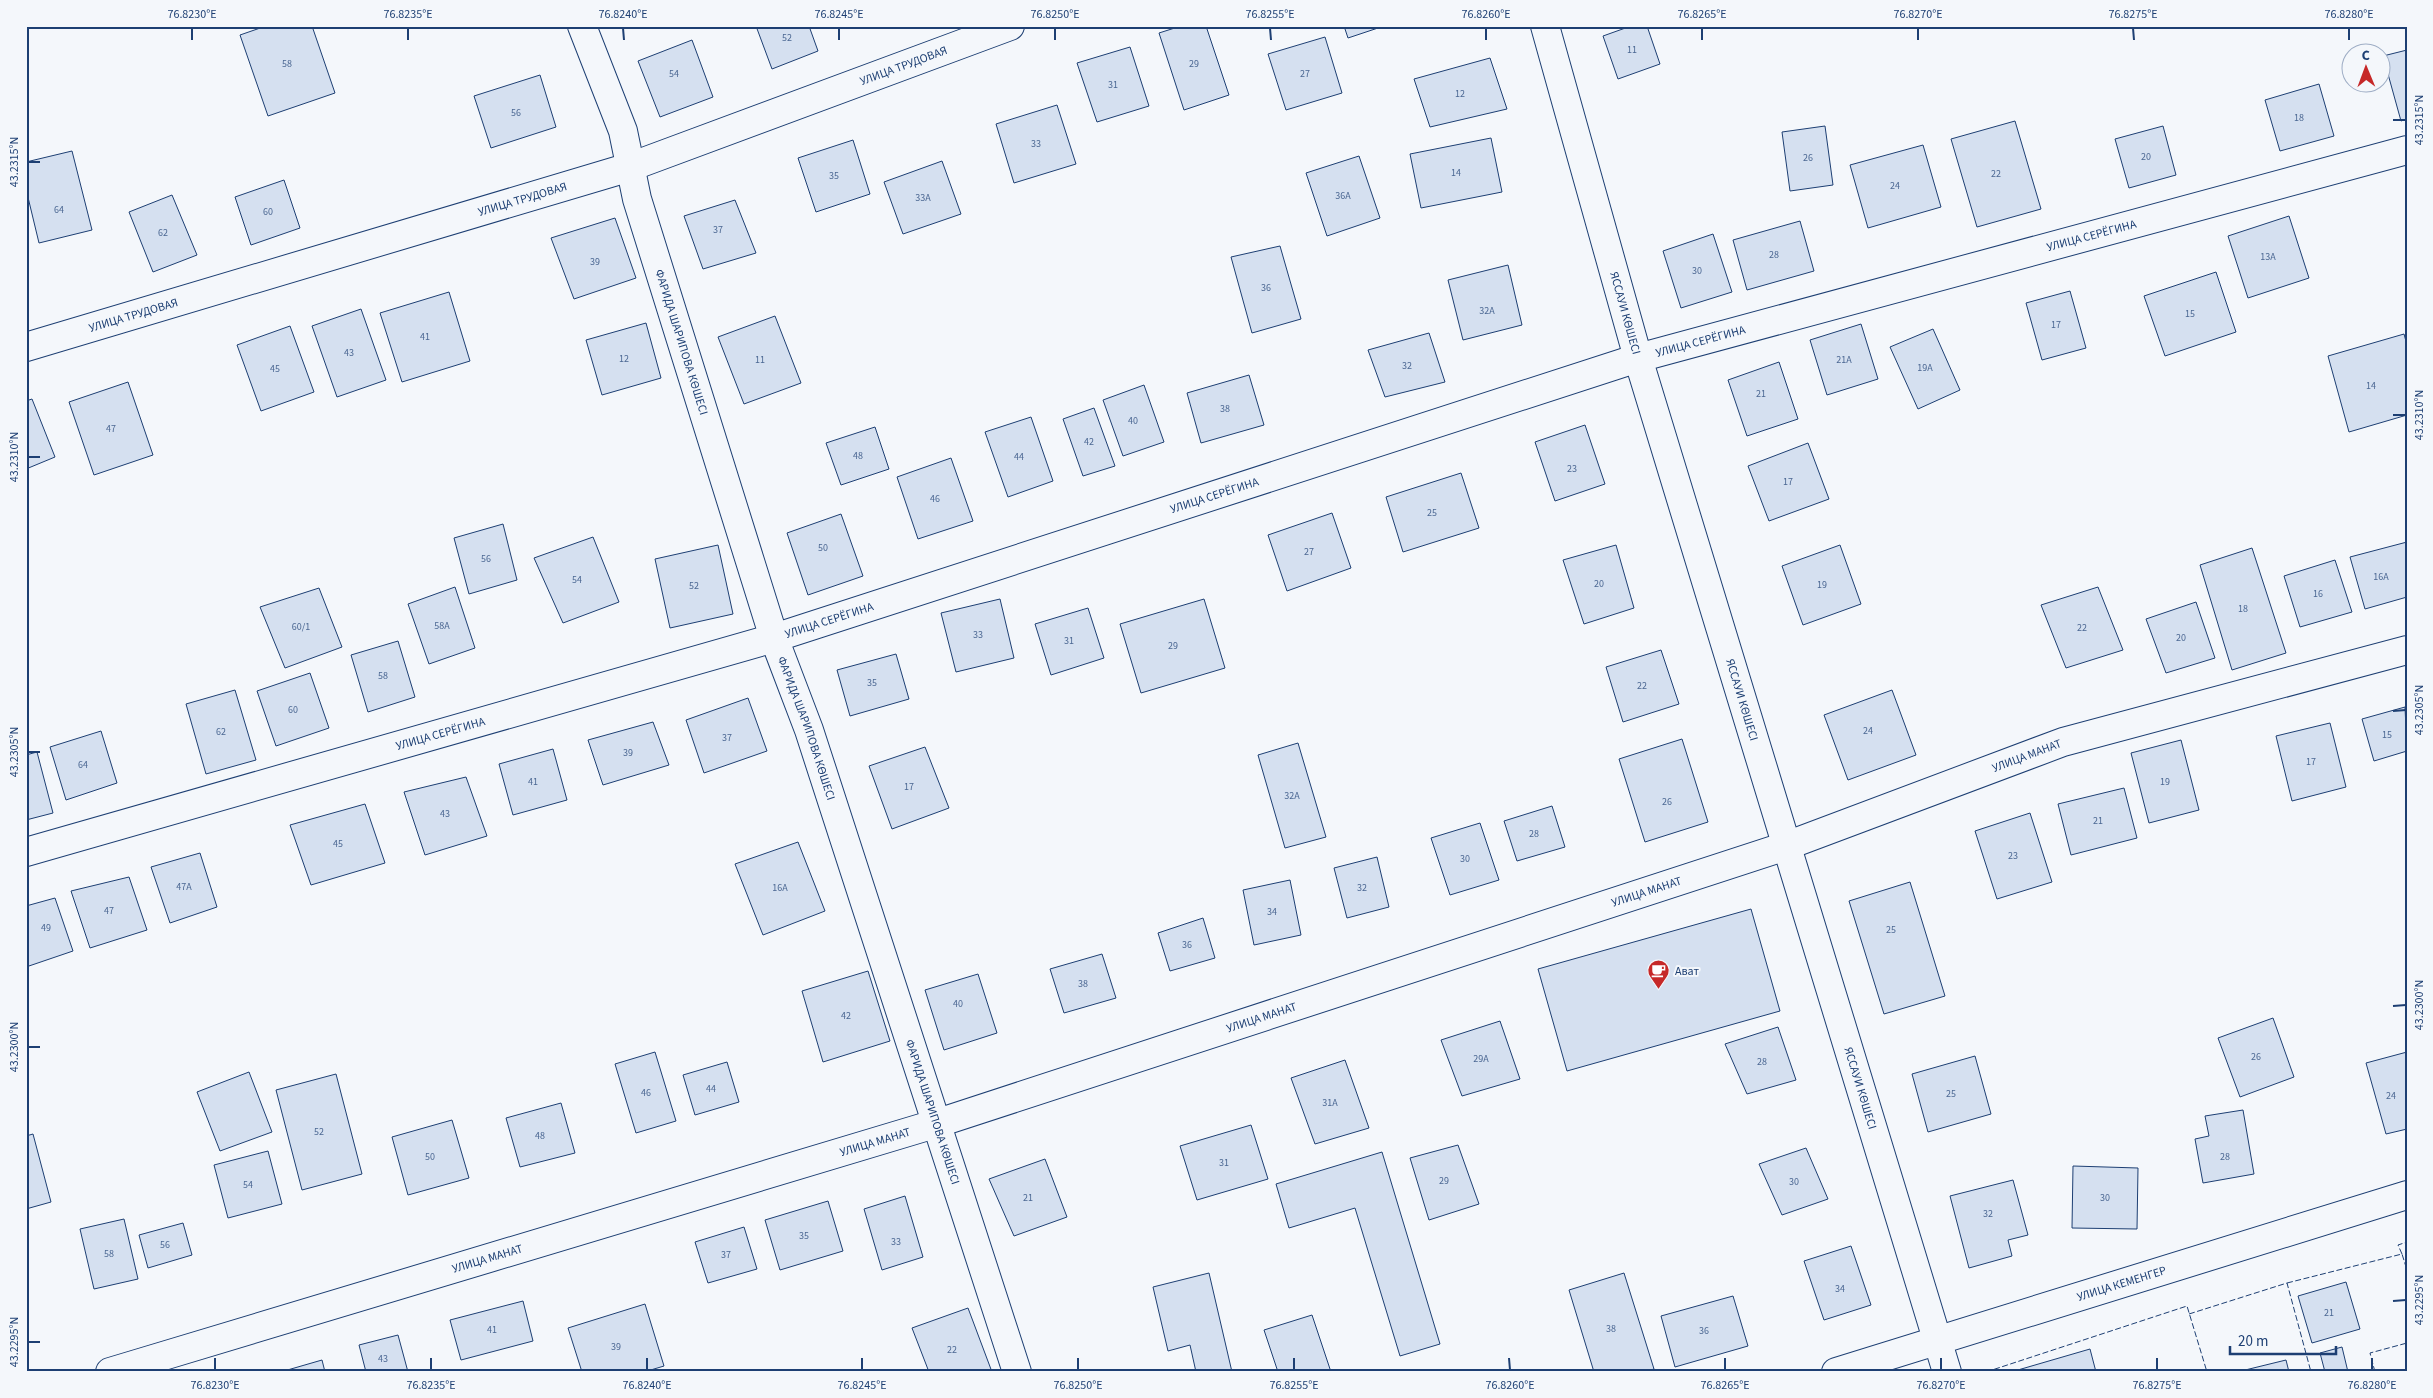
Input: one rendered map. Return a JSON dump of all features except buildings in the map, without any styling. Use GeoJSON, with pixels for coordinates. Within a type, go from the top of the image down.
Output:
{"type":"FeatureCollection","features":[{"type":"Feature","properties":{"kind":"street","name":"ФАРИДА ШАРИПОВА КӨШЕСІ"},"geometry":{"type":"LineString","coordinates":[[582,26],[622,131],[637,199],[774,638],[809,730],[938,1123],[1017,1372]]}},
{"type":"Feature","properties":{"kind":"street","name":"УЛИЦА ТРУДОВАЯ"},"geometry":{"type":"LineString","coordinates":[[26,347],[630,167],[1010,26]]}},
{"type":"Feature","properties":{"kind":"street","name":"ЯССАУИ КӨШЕСІ"},"geometry":{"type":"LineString","coordinates":[[1545,26],[1638,358],[1946,1372]]}},
{"type":"Feature","properties":{"kind":"street","name":"УЛИЦА СЕРЁГИНА"},"geometry":{"type":"LineString","coordinates":[[26,852],[774,638],[1638,358],[2407,150]]}},
{"type":"Feature","properties":{"kind":"street","name":"УЛИЦА МАНАТ"},"geometry":{"type":"LineString","coordinates":[[110,1372],[938,1123],[1786,846],[2062,742],[2407,650]]}},
{"type":"Feature","properties":{"kind":"street","name":"УЛИЦА КЕМЕНГЕР"},"geometry":{"type":"LineString","coordinates":[[1836,1372],[1936,1339],[2407,1195]]}},
{"type":"Feature","properties":{"kind":"fence"},"geometry":{"type":"LineString","coordinates":[[2402,1254],[2398,1245],[2407,1242]]}},
{"type":"Feature","properties":{"kind":"fence"},"geometry":{"type":"LineString","coordinates":[[2287,1283],[2402,1254],[2407,1270]]}},
{"type":"Feature","properties":{"kind":"fence"},"geometry":{"type":"LineString","coordinates":[[2189,1314],[2287,1283],[2311,1372]]}},
{"type":"Feature","properties":{"kind":"fence"},"geometry":{"type":"LineString","coordinates":[[1986,1372],[2187,1306],[2207,1372]]}},
{"type":"Feature","properties":{"kind":"fence"},"geometry":{"type":"LineString","coordinates":[[2375,1372],[2370,1353],[2407,1343]]}},
{"type":"Feature","properties":{"kind":"place","name":"Ават"},"geometry":{"type":"Point","coordinates":[1659,990]}}]}
